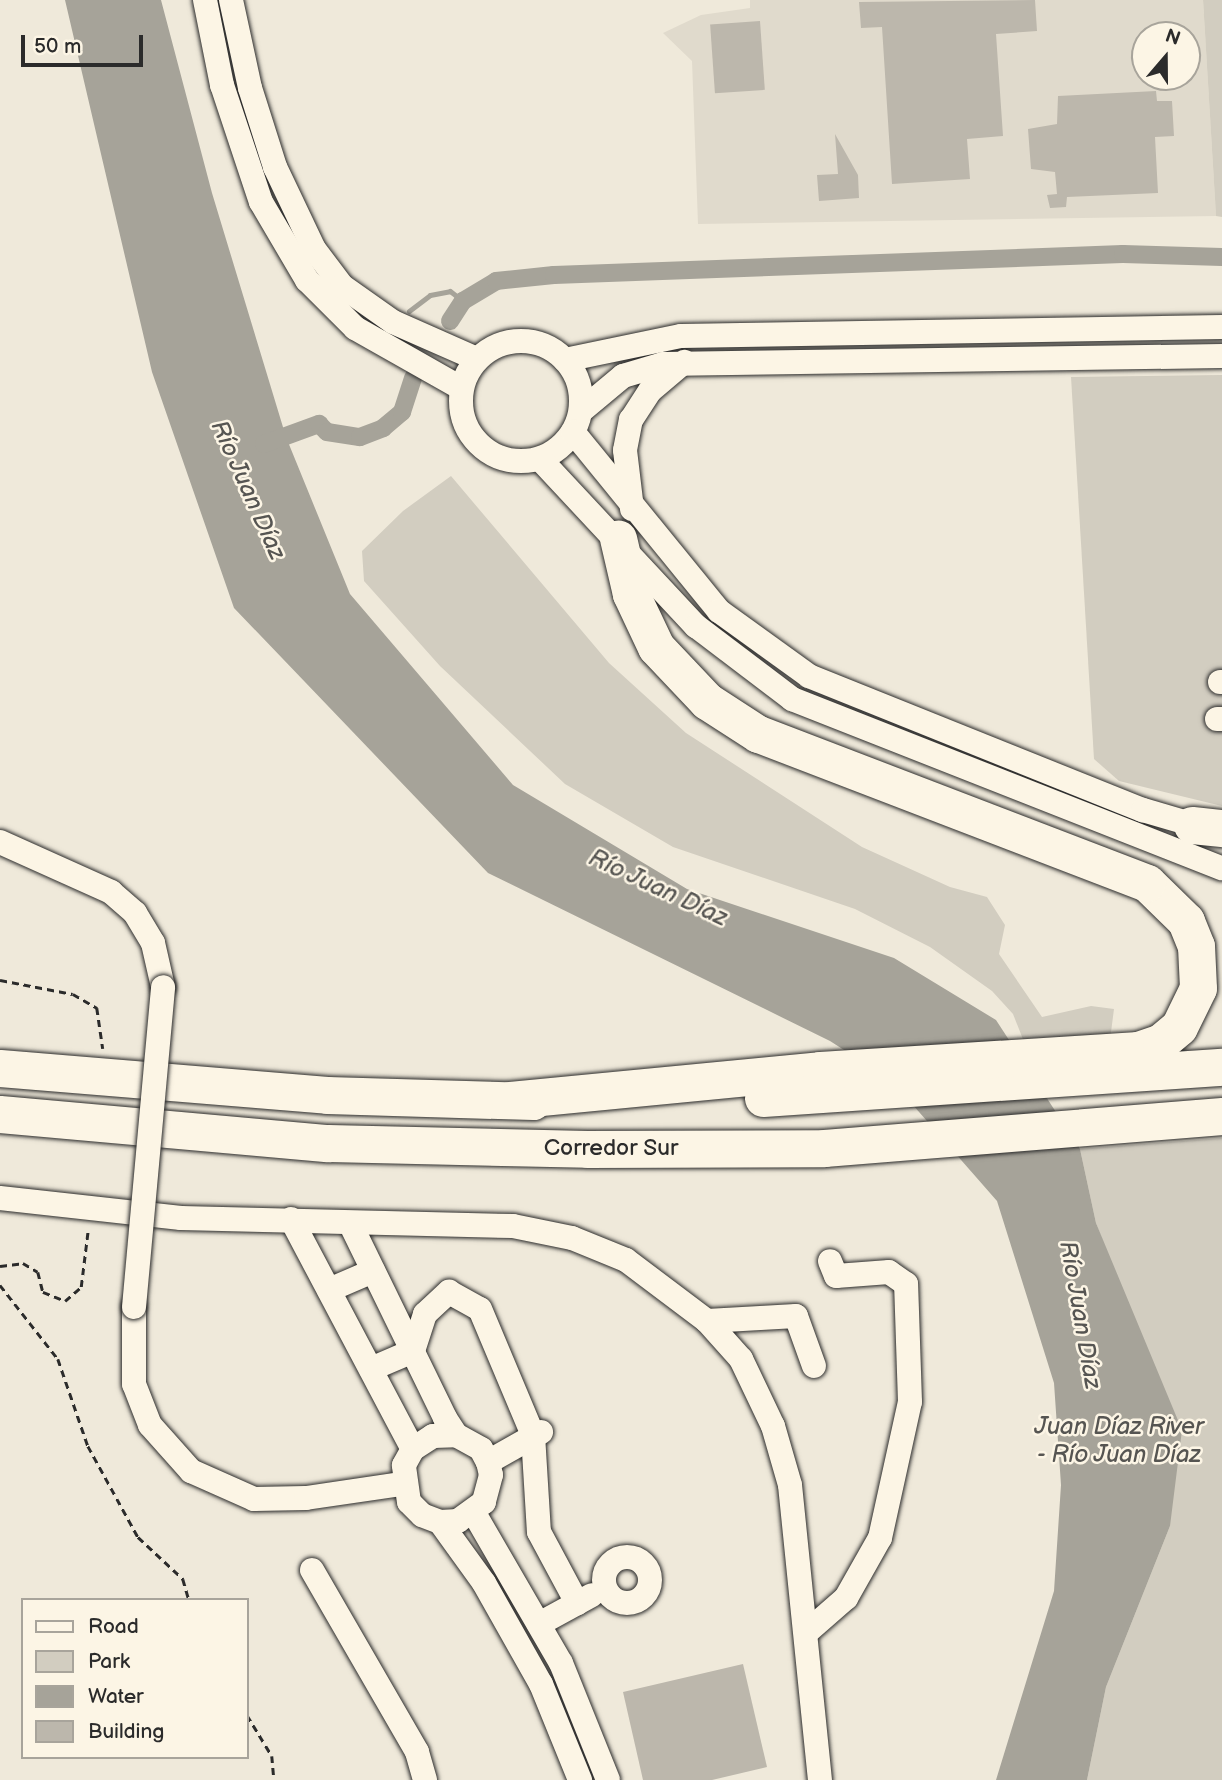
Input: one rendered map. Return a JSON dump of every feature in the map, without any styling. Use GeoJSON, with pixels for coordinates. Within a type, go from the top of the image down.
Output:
{"type":"FeatureCollection","features":[{"type":"Feature","properties":{"kind":"highway"},"geometry":{"type":"LineString","coordinates":[[625,524],[631,594],[656,647],[707,701],[758,734],[1136,878],[1178,909],[1199,962],[1198,988],[1185,1020],[1148,1047],[1091,1066]]}},
{"type":"Feature","properties":{"kind":"highway","name":"Corredor Sur"},"geometry":{"type":"LineString","coordinates":[[0,1068],[327,1095],[510,1101],[1091,1066],[1222,1067]]}},
{"type":"Feature","properties":{"kind":"highway","name":"Corredor Sur"},"geometry":{"type":"LineString","coordinates":[[0,1114],[328,1143],[824,1148],[1222,1116]]}},
{"type":"Feature","properties":{"kind":"street"},"geometry":{"type":"LineString","coordinates":[[205,0],[222,85],[253,181],[307,280],[355,328],[461,388]]}},
{"type":"Feature","properties":{"kind":"street"},"geometry":{"type":"LineString","coordinates":[[231,0],[250,88],[275,167],[314,249],[342,286],[393,322],[477,359]]}},
{"type":"Feature","properties":{"kind":"street"},"geometry":{"type":"LineString","coordinates":[[1109,356],[1149,336],[1192,327]]}},
{"type":"Feature","properties":{"kind":"street"},"geometry":{"type":"LineString","coordinates":[[565,359],[681,337],[1222,327]]}},
{"type":"Feature","properties":{"kind":"street"},"geometry":{"type":"LineString","coordinates":[[1031,330],[1074,338],[1109,356]]}},
{"type":"Feature","properties":{"kind":"street"},"geometry":{"type":"LineString","coordinates":[[1222,356],[684,362],[623,376],[577,422],[540,458],[514,461],[490,453],[466,425],[461,388],[477,359],[492,347],[521,341],[549,348],[565,359],[575,375],[577,422],[625,524],[696,626],[792,699],[1222,868]]}},
{"type":"Feature","properties":{"kind":"street"},"geometry":{"type":"LineString","coordinates":[[625,524],[625,450],[631,420],[650,391],[684,362]]}},
{"type":"Feature","properties":{"kind":"street"},"geometry":{"type":"LineString","coordinates":[[540,458],[625,524],[719,611],[809,676],[1212,829]]}},
{"type":"Feature","properties":{"kind":"street"},"geometry":{"type":"LineString","coordinates":[[0,842],[111,892],[135,913],[153,943],[163,987],[134,1307],[134,1384],[150,1425],[191,1471],[254,1499],[306,1498],[402,1484]]}},
{"type":"Feature","properties":{"kind":"street"},"geometry":{"type":"LineString","coordinates":[[0,1198],[181,1219],[290,1219],[350,1223],[513,1226],[572,1238],[626,1260],[707,1321],[741,1359],[773,1426],[790,1485],[820,1780]]}},
{"type":"Feature","properties":{"kind":"street"},"geometry":{"type":"LineString","coordinates":[[290,1219],[413,1449]]}},
{"type":"Feature","properties":{"kind":"street"},"geometry":{"type":"LineString","coordinates":[[350,1223],[456,1435]]}},
{"type":"Feature","properties":{"kind":"street"},"geometry":{"type":"LineString","coordinates":[[807,1632],[846,1598],[880,1538],[910,1402],[906,1284],[890,1272],[836,1276],[831,1261]]}},
{"type":"Feature","properties":{"kind":"street"},"geometry":{"type":"LineString","coordinates":[[329,1290],[373,1271]]}},
{"type":"Feature","properties":{"kind":"street"},"geometry":{"type":"LineString","coordinates":[[371,1368],[413,1351],[435,1300],[449,1292],[470,1300],[487,1321],[537,1434],[539,1532],[577,1603]]}},
{"type":"Feature","properties":{"kind":"street"},"geometry":{"type":"LineString","coordinates":[[707,1321],[751,1321],[796,1316],[814,1366]]}},
{"type":"Feature","properties":{"kind":"street"},"geometry":{"type":"LineString","coordinates":[[741,1359],[751,1321]]}},
{"type":"Feature","properties":{"kind":"street"},"geometry":{"type":"LineString","coordinates":[[488,1462],[537,1434]]}},
{"type":"Feature","properties":{"kind":"street"},"geometry":{"type":"LineString","coordinates":[[402,1484],[413,1449],[433,1436],[456,1435],[475,1445],[488,1462],[490,1489],[474,1513],[440,1522]]}},
{"type":"Feature","properties":{"kind":"street"},"geometry":{"type":"LineString","coordinates":[[402,1484],[422,1515],[440,1522],[484,1583],[541,1684],[580,1780]]}},
{"type":"Feature","properties":{"kind":"street"},"geometry":{"type":"LineString","coordinates":[[474,1513],[561,1662],[608,1780]]}},
{"type":"Feature","properties":{"kind":"street"},"geometry":{"type":"LineString","coordinates":[[312,1570],[417,1752],[425,1780]]}},
{"type":"Feature","properties":{"kind":"street"},"geometry":{"type":"LineString","coordinates":[[539,1624],[605,1589]]}},
{"type":"Feature","properties":{"kind":"path"},"geometry":{"type":"LineString","coordinates":[[0,980],[73,994],[97,1008],[103,1057]]}},
{"type":"Feature","properties":{"kind":"path"},"geometry":{"type":"LineString","coordinates":[[0,1266],[23,1263],[38,1272],[43,1292],[65,1301],[81,1287],[89,1229]]}},
{"type":"Feature","properties":{"kind":"path"},"geometry":{"type":"LineString","coordinates":[[0,1285],[58,1359],[88,1446],[138,1537],[183,1579],[188,1598]]}},
{"type":"Feature","properties":{"kind":"path"},"geometry":{"type":"LineString","coordinates":[[248,1717],[272,1756],[274,1780]]}},
{"type":"Feature","properties":{"kind":"shaded area"},"geometry":{"type":"Polygon","coordinates":[[[750,0],[1203,0],[1216,216],[698,224],[692,61],[663,33],[701,15],[750,8],[750,0]]]}},
{"type":"Feature","properties":{"kind":"green space"},"geometry":{"type":"Polygon","coordinates":[[[1203,0],[1222,0],[1222,217],[1216,216],[1203,0]]]}},
{"type":"Feature","properties":{"kind":"green space"},"geometry":{"type":"Polygon","coordinates":[[[1222,375],[1222,806],[1119,781],[1094,759],[1071,377],[1222,375]]]}},
{"type":"Feature","properties":{"kind":"green space"},"geometry":{"type":"Polygon","coordinates":[[[451,476],[609,663],[686,733],[862,847],[950,887],[987,897],[1005,925],[999,954],[1042,1017],[1091,1006],[1114,1009],[1110,1040],[1026,1047],[1013,1014],[992,991],[930,947],[855,909],[673,847],[565,784],[440,666],[364,581],[362,551],[403,511],[451,476]]]}},
{"type":"Feature","properties":{"kind":"green space"},"geometry":{"type":"Polygon","coordinates":[[[1222,1138],[1222,1780],[1087,1780],[1106,1687],[1170,1526],[1129,1310],[1096,1223],[1080,1149],[1222,1138]]]}},
{"type":"Feature","properties":{"kind":"water","name":"Juan Díaz River - Río Juan Díaz"},"geometry":{"type":"Polygon","coordinates":[[[65,0],[161,0],[212,193],[286,437],[350,594],[513,785],[687,889],[894,958],[996,1020],[1080,1149],[1096,1223],[1182,1430],[1170,1526],[1106,1687],[1087,1780],[996,1780],[1054,1591],[1061,1485],[1054,1383],[997,1201],[891,1080],[830,1041],[488,873],[234,608],[152,372],[65,0]]]}},
{"type":"Feature","properties":{"kind":"building"},"geometry":{"type":"Polygon","coordinates":[[[1035,0],[1037,31],[996,34],[1003,136],[967,139],[970,179],[892,184],[882,27],[861,28],[859,2],[1035,0]]]}},
{"type":"Feature","properties":{"kind":"building"},"geometry":{"type":"Polygon","coordinates":[[[760,21],[765,90],[715,93],[710,24],[760,21]]]}},
{"type":"Feature","properties":{"kind":"building"},"geometry":{"type":"Polygon","coordinates":[[[1156,91],[1157,101],[1172,101],[1174,136],[1155,137],[1158,193],[1067,197],[1066,207],[1050,208],[1047,195],[1057,194],[1055,172],[1031,169],[1028,129],[1057,124],[1058,96],[1156,91]]]}},
{"type":"Feature","properties":{"kind":"building"},"geometry":{"type":"Polygon","coordinates":[[[835,134],[858,175],[859,198],[819,201],[817,175],[838,174],[835,134]]]}},
{"type":"Feature","properties":{"kind":"building"},"geometry":{"type":"Polygon","coordinates":[[[743,1664],[767,1767],[712,1780],[643,1780],[623,1692],[743,1664]]]}},
{"type":"Feature","properties":{"kind":"waterway"},"geometry":{"type":"LineString","coordinates":[[450,321],[463,301],[496,281],[554,275],[1123,254],[1222,257]]}},
{"type":"Feature","properties":{"kind":"waterway"},"geometry":{"type":"LineString","coordinates":[[409,311],[430,295],[450,291],[463,301]]}},
{"type":"Feature","properties":{"kind":"waterway"},"geometry":{"type":"LineString","coordinates":[[264,444],[319,424],[327,432],[360,437],[383,428],[402,412],[413,378]]}},
{"type":"Feature","properties":{"kind":"water label","name":"Río Juan Díaz"},"geometry":{"type":"Point","coordinates":[248,490]}},
{"type":"Feature","properties":{"kind":"water label","name":"Río Juan Díaz"},"geometry":{"type":"Point","coordinates":[658,888]}},
{"type":"Feature","properties":{"kind":"water label","name":"Río Juan Díaz"},"geometry":{"type":"Point","coordinates":[1080,1315]}}]}
